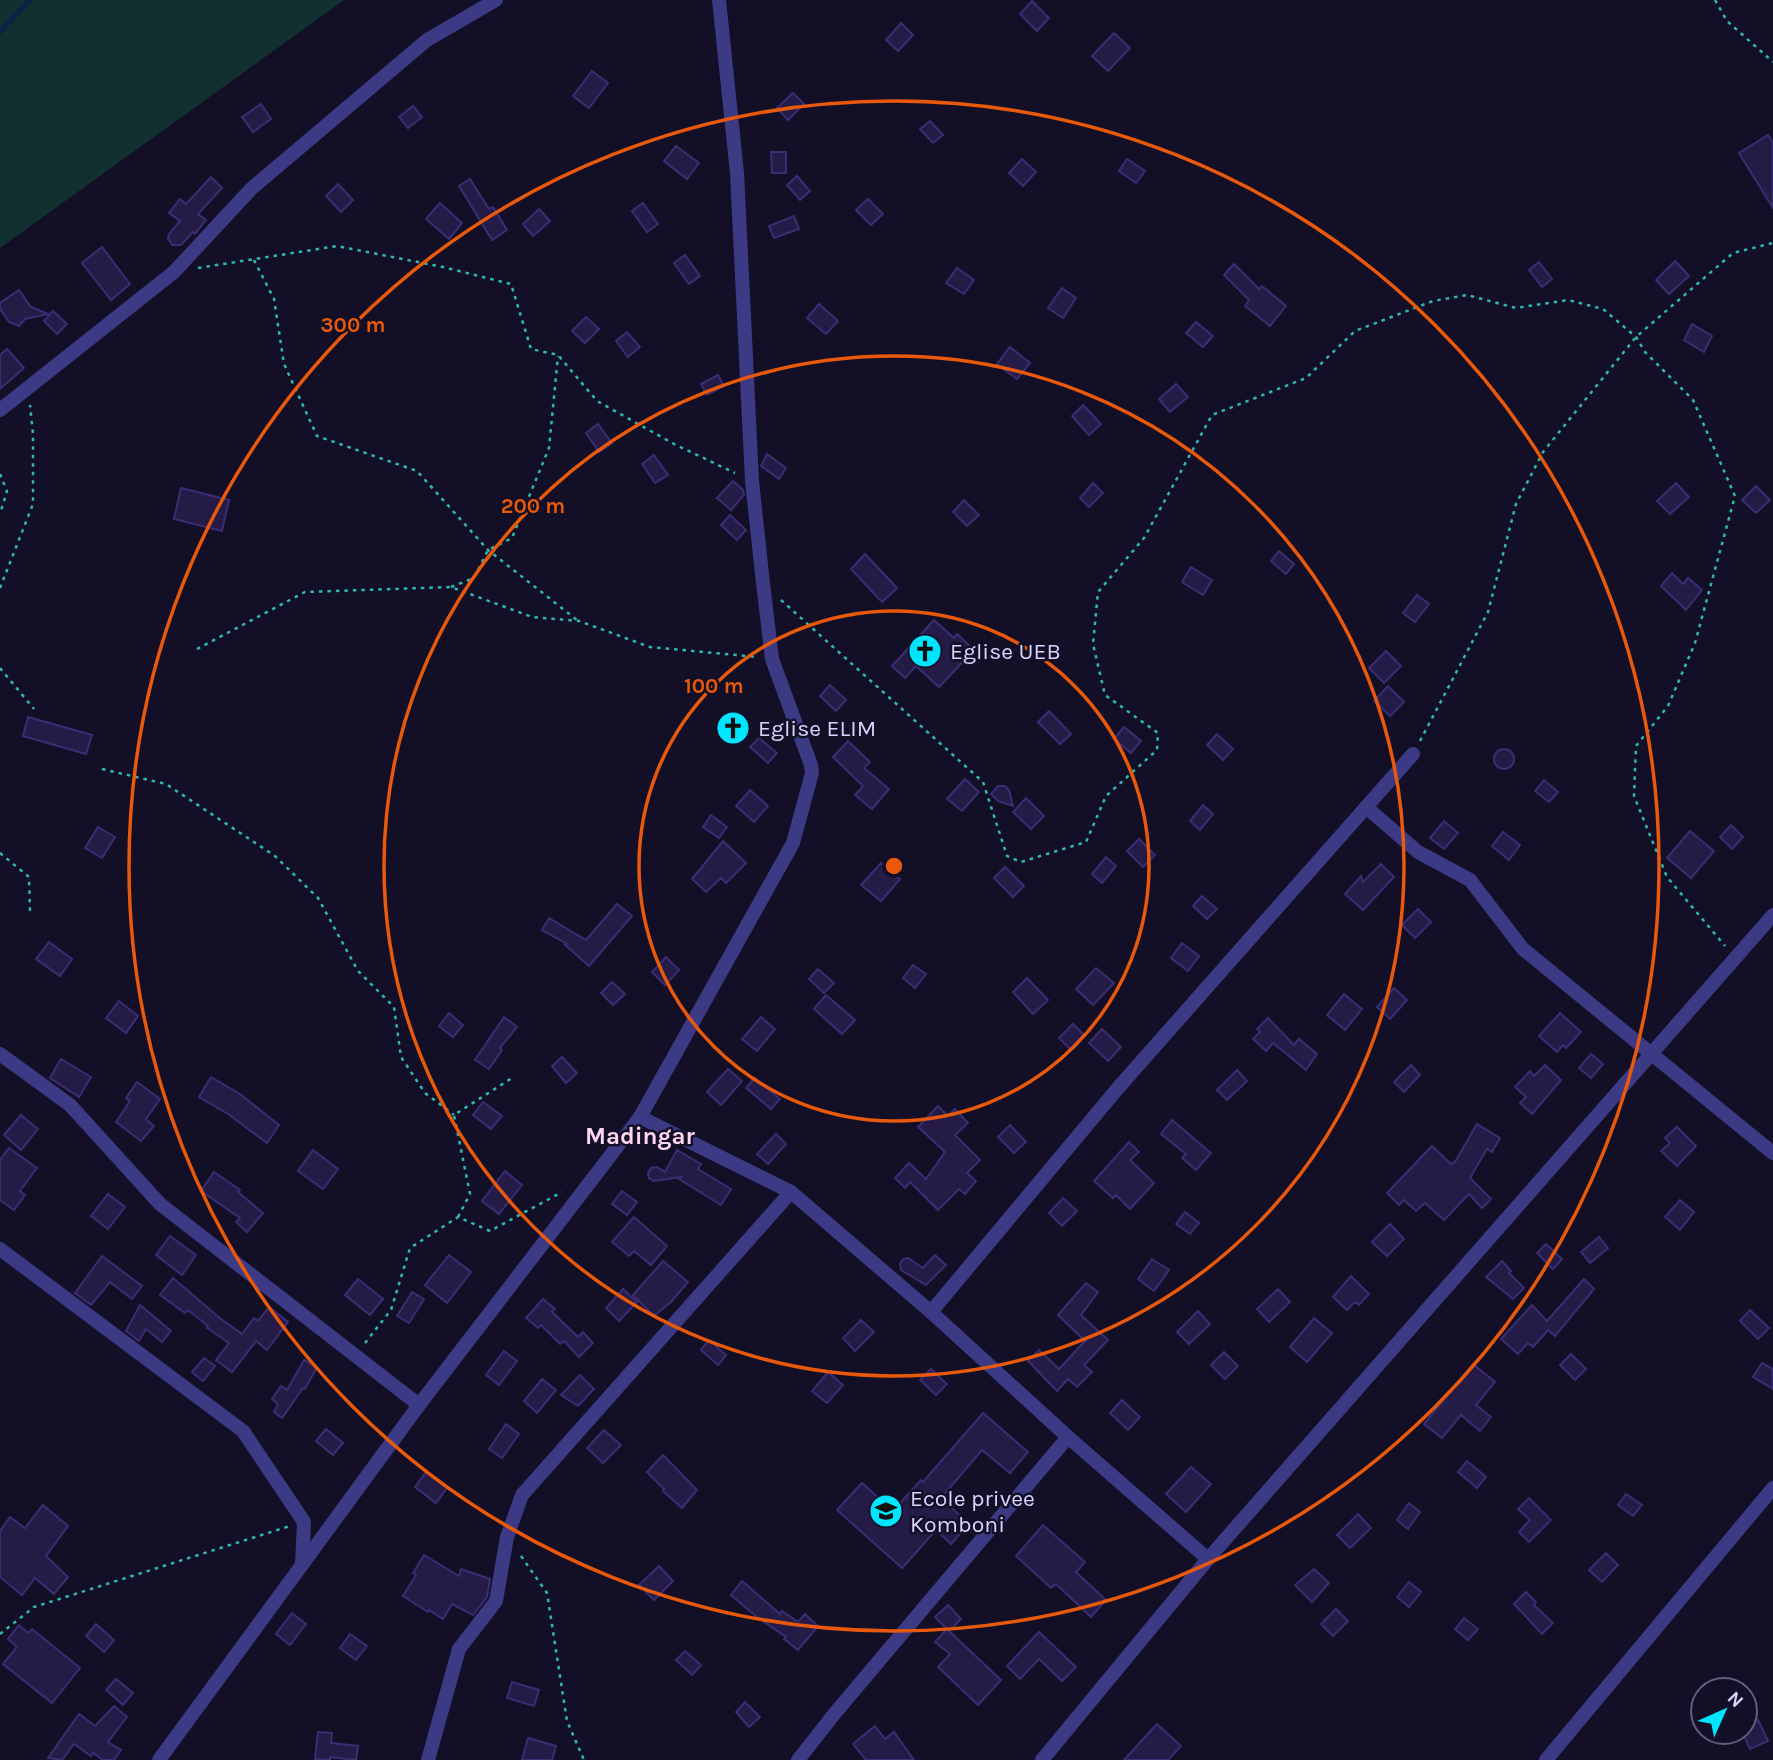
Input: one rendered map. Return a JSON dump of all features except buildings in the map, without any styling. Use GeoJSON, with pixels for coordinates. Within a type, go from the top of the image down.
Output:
{"type":"FeatureCollection","features":[{"type":"Feature","properties":{"kind":"street"},"geometry":{"type":"LineString","coordinates":[[0,410],[174,272],[251,189],[427,40],[496,0]]}},
{"type":"Feature","properties":{"kind":"street"},"geometry":{"type":"LineString","coordinates":[[159,1760],[419,1405],[640,1117],[793,843],[812,773],[772,659],[752,481],[737,173],[719,0]]}},
{"type":"Feature","properties":{"kind":"street"},"geometry":{"type":"LineString","coordinates":[[931,1312],[1118,1088],[1413,754]]}},
{"type":"Feature","properties":{"kind":"street"},"geometry":{"type":"LineString","coordinates":[[1366,807],[1418,852],[1470,880],[1523,949],[1773,1153]]}},
{"type":"Feature","properties":{"kind":"street"},"geometry":{"type":"LineString","coordinates":[[1042,1760],[1209,1559],[1773,915]]}},
{"type":"Feature","properties":{"kind":"street"},"geometry":{"type":"LineString","coordinates":[[0,1054],[69,1105],[160,1204],[419,1405]]}},
{"type":"Feature","properties":{"kind":"street"},"geometry":{"type":"LineString","coordinates":[[640,1117],[791,1192],[931,1312],[1068,1437],[1209,1559]]}},
{"type":"Feature","properties":{"kind":"street"},"geometry":{"type":"LineString","coordinates":[[428,1760],[459,1649],[496,1601],[507,1537],[522,1495],[791,1192]]}},
{"type":"Feature","properties":{"kind":"street"},"geometry":{"type":"LineString","coordinates":[[0,1249],[243,1431],[304,1522],[302,1565]]}},
{"type":"Feature","properties":{"kind":"street"},"geometry":{"type":"LineString","coordinates":[[798,1760],[1068,1437]]}},
{"type":"Feature","properties":{"kind":"street"},"geometry":{"type":"LineString","coordinates":[[1546,1760],[1773,1488]]}},
{"type":"Feature","properties":{"kind":"path"},"geometry":{"type":"LineString","coordinates":[[1715,0],[1727,21],[1773,62]]}},
{"type":"Feature","properties":{"kind":"path"},"geometry":{"type":"LineString","coordinates":[[1413,754],[1488,611],[1516,504],[1543,453],[1636,337],[1733,253],[1773,243]]}},
{"type":"Feature","properties":{"kind":"path"},"geometry":{"type":"LineString","coordinates":[[174,272],[337,246],[511,284],[531,349],[558,355],[597,401],[674,444],[752,481]]}},
{"type":"Feature","properties":{"kind":"path"},"geometry":{"type":"LineString","coordinates":[[254,260],[274,299],[284,364],[317,436],[417,471],[488,550],[579,621]]}},
{"type":"Feature","properties":{"kind":"path"},"geometry":{"type":"LineString","coordinates":[[763,583],[983,782],[1007,856],[1021,862],[1086,842],[1106,796],[1157,750],[1158,733],[1105,695],[1093,644],[1098,592],[1144,538],[1212,415],[1306,378],[1355,331],[1433,300],[1466,295],[1516,308],[1568,300],[1603,309],[1636,337],[1645,352],[1693,400],[1735,496],[1695,643],[1668,706],[1636,746],[1634,796],[1667,877],[1723,945],[1742,951]]}},
{"type":"Feature","properties":{"kind":"path"},"geometry":{"type":"LineString","coordinates":[[197,649],[305,592],[451,587],[474,578],[488,550],[512,538],[549,448],[558,355]]}},
{"type":"Feature","properties":{"kind":"path"},"geometry":{"type":"LineString","coordinates":[[0,588],[33,504],[33,434],[28,388]]}},
{"type":"Feature","properties":{"kind":"path"},"geometry":{"type":"LineString","coordinates":[[0,474],[7,491],[0,514]]}},
{"type":"Feature","properties":{"kind":"path"},"geometry":{"type":"LineString","coordinates":[[451,587],[531,617],[579,621],[650,647],[772,659]]}},
{"type":"Feature","properties":{"kind":"path"},"geometry":{"type":"LineString","coordinates":[[0,668],[34,709]]}},
{"type":"Feature","properties":{"kind":"path"},"geometry":{"type":"LineString","coordinates":[[102,769],[166,784],[275,856],[318,898],[358,971],[394,1007],[401,1057],[425,1093],[454,1115],[470,1194],[458,1217],[410,1248],[391,1310],[356,1354]]}},
{"type":"Feature","properties":{"kind":"path"},"geometry":{"type":"LineString","coordinates":[[0,853],[29,877],[30,911]]}},
{"type":"Feature","properties":{"kind":"path"},"geometry":{"type":"LineString","coordinates":[[454,1115],[512,1078]]}},
{"type":"Feature","properties":{"kind":"path"},"geometry":{"type":"LineString","coordinates":[[458,1217],[490,1231],[572,1186]]}},
{"type":"Feature","properties":{"kind":"path"},"geometry":{"type":"LineString","coordinates":[[0,1634],[34,1607],[304,1522]]}},
{"type":"Feature","properties":{"kind":"path"},"geometry":{"type":"LineString","coordinates":[[507,1537],[547,1593],[568,1721],[584,1760]]}},
{"type":"Feature","properties":{"kind":"green space"},"geometry":{"type":"Polygon","coordinates":[[[0,0],[344,0],[0,248],[0,0]]]}},
{"type":"Feature","properties":{"kind":"waterway"},"geometry":{"type":"LineString","coordinates":[[0,32],[30,0]]}},
{"type":"Feature","properties":{"kind":"place","name":"Eglise UEB"},"geometry":{"type":"Point","coordinates":[925,651]}},
{"type":"Feature","properties":{"kind":"place","name":"Eglise ELIM"},"geometry":{"type":"Point","coordinates":[733,728]}},
{"type":"Feature","properties":{"kind":"place","name":"Ecole privee Komboni"},"geometry":{"type":"Point","coordinates":[886,1511]}},
{"type":"Feature","properties":{"kind":"district","name":"Madingar"},"geometry":{"type":"Point","coordinates":[640,1136]}}]}
